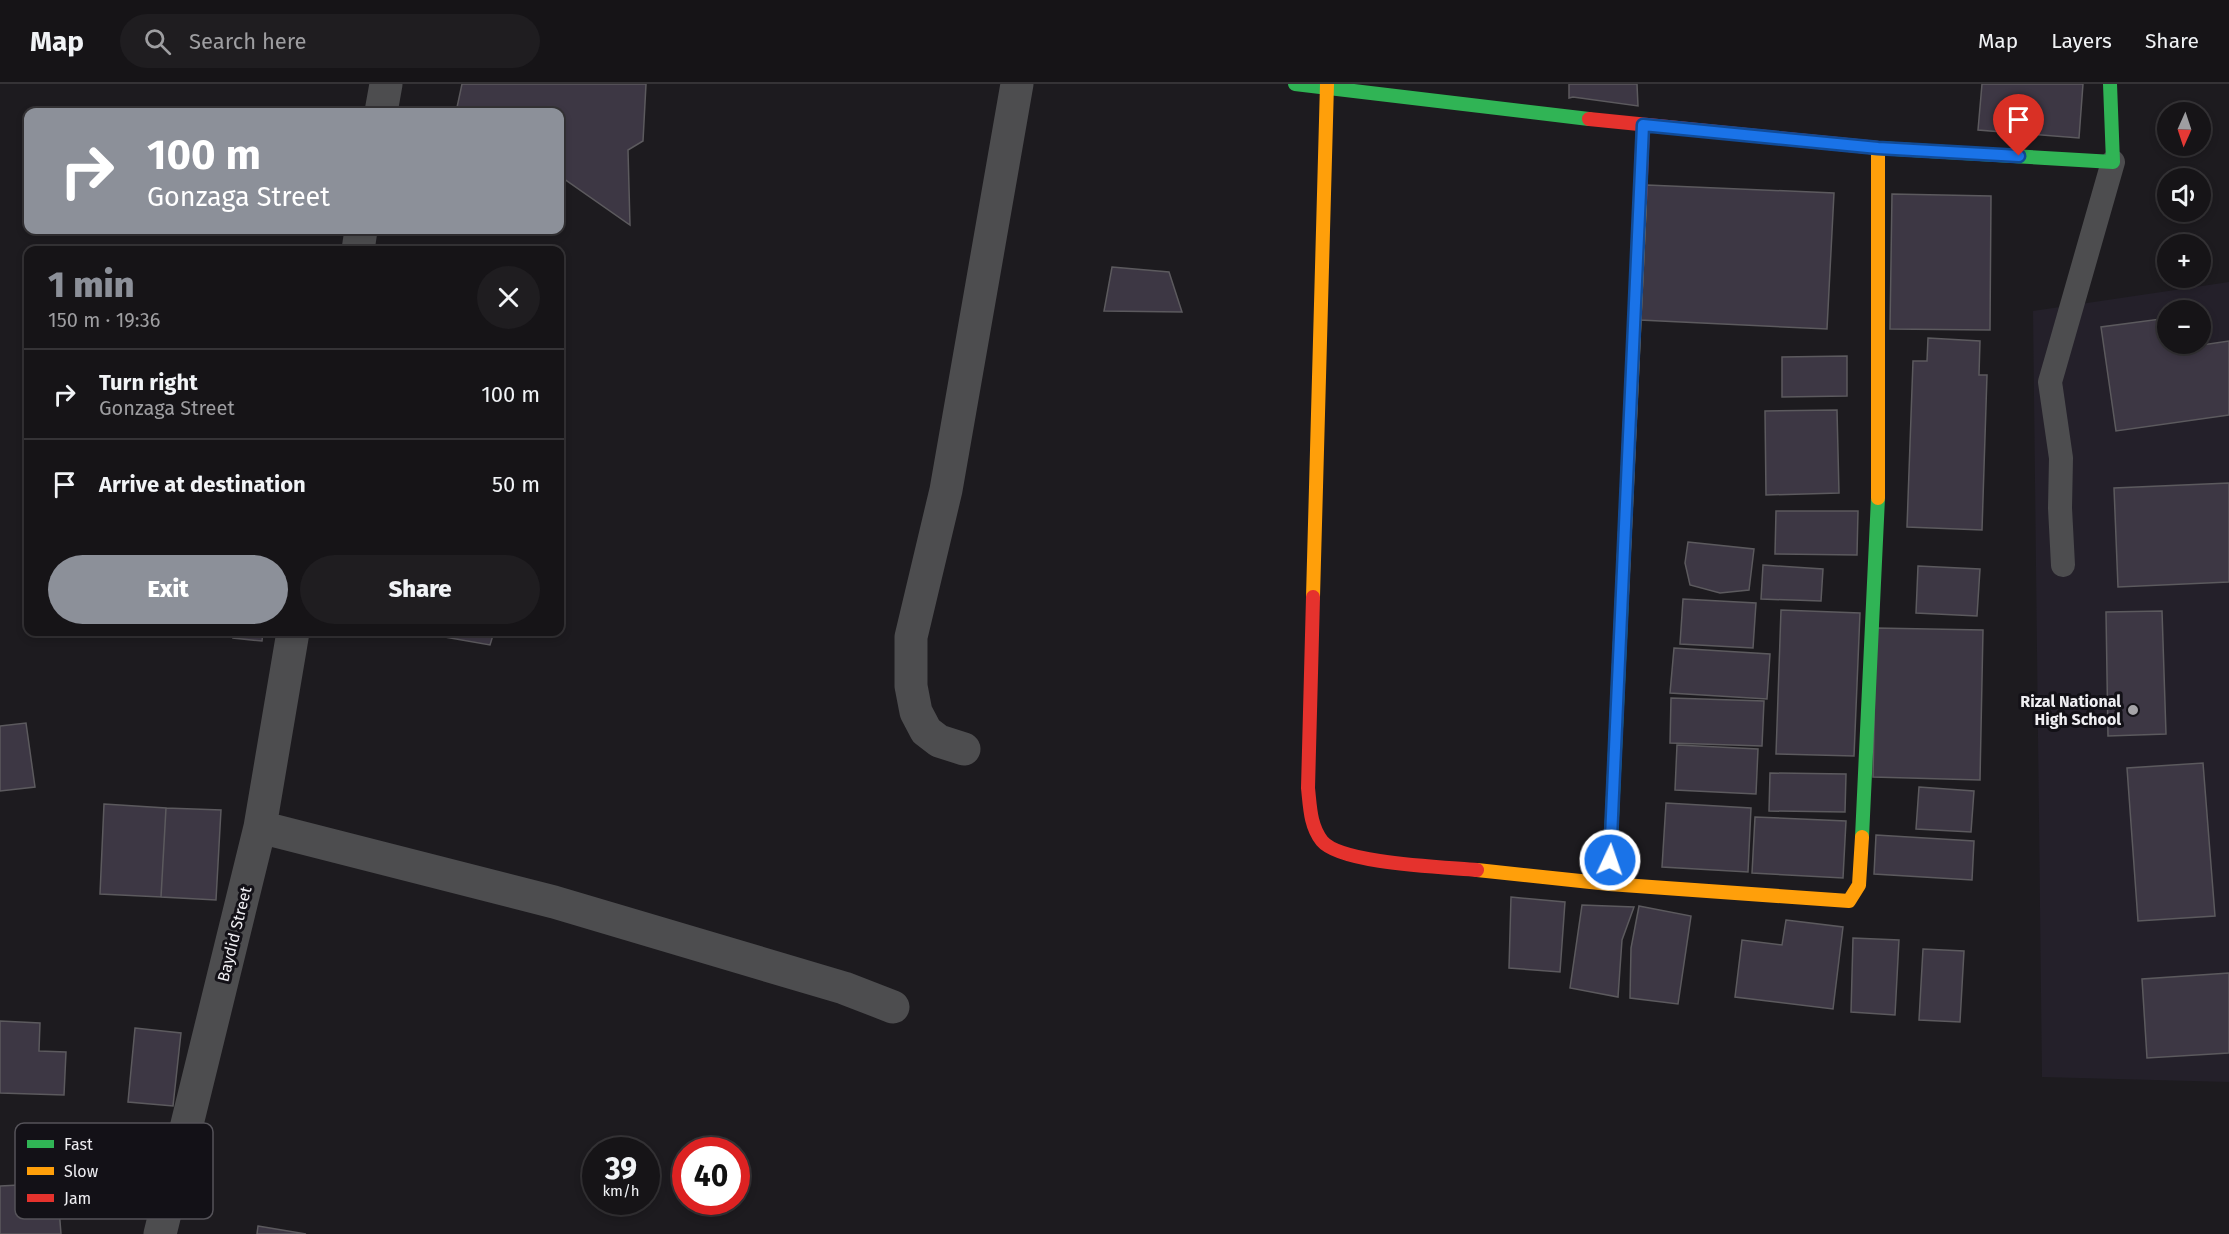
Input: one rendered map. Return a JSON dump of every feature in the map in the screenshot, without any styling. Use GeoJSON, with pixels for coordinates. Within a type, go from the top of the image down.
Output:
{"type":"FeatureCollection","features":[{"type":"Feature","properties":{"kind":"street"},"geometry":{"type":"LineString","coordinates":[[382,108],[386,84]]}},
{"type":"Feature","properties":{"kind":"street"},"geometry":{"type":"LineString","coordinates":[[964,749],[939,741],[926,731],[916,712],[911,686],[911,637],[946,490],[1017,84]]}},
{"type":"Feature","properties":{"kind":"street"},"geometry":{"type":"LineString","coordinates":[[1295,84],[1327,86],[1567,117],[1878,148],[2113,162],[2110,84]]}},
{"type":"Feature","properties":{"kind":"street"},"geometry":{"type":"LineString","coordinates":[[1327,86],[1308,788],[1314,829],[1320,841],[1329,849],[1346,856],[1359,858],[1609,884],[1849,901],[1859,885],[1878,530],[1878,148]]}},
{"type":"Feature","properties":{"kind":"street"},"geometry":{"type":"LineString","coordinates":[[1609,884],[1643,125]]}},
{"type":"Feature","properties":{"kind":"street","name":"Baydid Street"},"geometry":{"type":"LineString","coordinates":[[187,1123],[260,827],[292,636]]}},
{"type":"Feature","properties":{"kind":"street"},"geometry":{"type":"LineString","coordinates":[[260,827],[554,902],[844,988],[893,1007]]}},
{"type":"Feature","properties":{"kind":"street","name":"Baydid Street"},"geometry":{"type":"LineString","coordinates":[[160,1234],[164,1219]]}},
{"type":"Feature","properties":{"kind":"lane"},"geometry":{"type":"LineString","coordinates":[[2063,565],[2060,508],[2061,458],[2050,382],[2113,162]]}},
{"type":"Feature","properties":{"kind":"shaded area","name":"Rizal National High School"},"geometry":{"type":"Polygon","coordinates":[[[2229,282],[2229,1082],[2042,1077],[2033,311],[2188,288],[2211,288],[2211,285],[2229,282]]]}},
{"type":"Feature","properties":{"kind":"building"},"geometry":{"type":"Polygon","coordinates":[[[462,84],[646,84],[643,141],[628,150],[630,225],[564,179],[564,108],[457,108],[462,84]]]}},
{"type":"Feature","properties":{"kind":"building"},"geometry":{"type":"Polygon","coordinates":[[[1569,84],[1637,84],[1638,106],[1569,98],[1569,84]]]}},
{"type":"Feature","properties":{"kind":"building"},"geometry":{"type":"Polygon","coordinates":[[[1982,84],[2083,84],[2079,138],[1978,130],[1982,84]]]}},
{"type":"Feature","properties":{"kind":"building"},"geometry":{"type":"Polygon","coordinates":[[[1647,185],[1834,193],[1827,329],[1640,320],[1647,185]]]}},
{"type":"Feature","properties":{"kind":"building"},"geometry":{"type":"Polygon","coordinates":[[[1892,194],[1991,196],[1990,330],[1890,329],[1892,194]]]}},
{"type":"Feature","properties":{"kind":"building"},"geometry":{"type":"Polygon","coordinates":[[[1112,267],[1169,272],[1182,312],[1104,311],[1112,267]]]}},
{"type":"Feature","properties":{"kind":"building"},"geometry":{"type":"Polygon","coordinates":[[[2157,319],[2157,354],[2211,354],[2211,344],[2229,341],[2229,415],[2116,431],[2101,327],[2157,319]]]}},
{"type":"Feature","properties":{"kind":"building"},"geometry":{"type":"Polygon","coordinates":[[[1928,338],[1980,341],[1979,375],[1987,375],[1982,530],[1907,527],[1913,361],[1927,361],[1928,338]]]}},
{"type":"Feature","properties":{"kind":"building"},"geometry":{"type":"Polygon","coordinates":[[[1847,356],[1847,396],[1782,397],[1782,357],[1847,356]]]}},
{"type":"Feature","properties":{"kind":"building"},"geometry":{"type":"Polygon","coordinates":[[[1837,410],[1839,493],[1766,495],[1765,411],[1837,410]]]}},
{"type":"Feature","properties":{"kind":"building"},"geometry":{"type":"Polygon","coordinates":[[[2229,483],[2229,582],[2118,587],[2114,488],[2229,483]]]}},
{"type":"Feature","properties":{"kind":"building"},"geometry":{"type":"Polygon","coordinates":[[[1776,511],[1858,511],[1857,555],[1775,554],[1776,511]]]}},
{"type":"Feature","properties":{"kind":"building"},"geometry":{"type":"Polygon","coordinates":[[[1688,542],[1754,549],[1749,590],[1720,593],[1690,585],[1685,563],[1688,542]]]}},
{"type":"Feature","properties":{"kind":"building"},"geometry":{"type":"Polygon","coordinates":[[[1763,565],[1823,569],[1821,601],[1761,599],[1763,565]]]}},
{"type":"Feature","properties":{"kind":"building"},"geometry":{"type":"Polygon","coordinates":[[[1918,566],[1980,569],[1977,616],[1916,613],[1918,566]]]}},
{"type":"Feature","properties":{"kind":"building"},"geometry":{"type":"Polygon","coordinates":[[[1683,599],[1756,603],[1753,648],[1680,644],[1683,599]]]}},
{"type":"Feature","properties":{"kind":"building"},"geometry":{"type":"Polygon","coordinates":[[[1781,610],[1860,613],[1854,756],[1776,754],[1781,610]]]}},
{"type":"Feature","properties":{"kind":"building"},"geometry":{"type":"Polygon","coordinates":[[[2162,611],[2166,734],[2108,736],[2106,612],[2162,611]]]}},
{"type":"Feature","properties":{"kind":"building"},"geometry":{"type":"Polygon","coordinates":[[[1876,628],[1983,630],[1980,780],[1873,777],[1876,628]]]}},
{"type":"Feature","properties":{"kind":"building"},"geometry":{"type":"Polygon","coordinates":[[[233,636],[263,636],[262,641],[233,638],[233,636]]]}},
{"type":"Feature","properties":{"kind":"building"},"geometry":{"type":"Polygon","coordinates":[[[439,636],[493,636],[490,645],[439,636]]]}},
{"type":"Feature","properties":{"kind":"building"},"geometry":{"type":"Polygon","coordinates":[[[1674,648],[1770,654],[1767,699],[1670,693],[1674,648]]]}},
{"type":"Feature","properties":{"kind":"building"},"geometry":{"type":"Polygon","coordinates":[[[1671,698],[1764,701],[1762,746],[1670,743],[1671,698]]]}},
{"type":"Feature","properties":{"kind":"building"},"geometry":{"type":"Polygon","coordinates":[[[26,723],[35,787],[0,791],[0,726],[26,723]]]}},
{"type":"Feature","properties":{"kind":"building"},"geometry":{"type":"Polygon","coordinates":[[[1677,745],[1758,749],[1756,794],[1675,790],[1677,745]]]}},
{"type":"Feature","properties":{"kind":"building"},"geometry":{"type":"Polygon","coordinates":[[[2203,763],[2215,916],[2138,921],[2127,768],[2203,763]]]}},
{"type":"Feature","properties":{"kind":"building"},"geometry":{"type":"Polygon","coordinates":[[[1770,773],[1846,774],[1845,812],[1769,811],[1770,773]]]}},
{"type":"Feature","properties":{"kind":"building"},"geometry":{"type":"Polygon","coordinates":[[[1919,787],[1974,791],[1971,832],[1916,829],[1919,787]]]}},
{"type":"Feature","properties":{"kind":"building"},"geometry":{"type":"Polygon","coordinates":[[[1666,803],[1751,808],[1748,872],[1662,867],[1666,803]]]}},
{"type":"Feature","properties":{"kind":"building"},"geometry":{"type":"Polygon","coordinates":[[[104,804],[166,808],[161,897],[100,894],[104,804]]]}},
{"type":"Feature","properties":{"kind":"building"},"geometry":{"type":"Polygon","coordinates":[[[166,808],[221,810],[216,900],[161,897],[166,808]]]}},
{"type":"Feature","properties":{"kind":"building"},"geometry":{"type":"Polygon","coordinates":[[[1755,817],[1846,821],[1843,878],[1752,873],[1755,817]]]}},
{"type":"Feature","properties":{"kind":"building"},"geometry":{"type":"Polygon","coordinates":[[[1876,835],[1974,841],[1972,880],[1874,874],[1876,835]]]}},
{"type":"Feature","properties":{"kind":"building"},"geometry":{"type":"Polygon","coordinates":[[[1511,897],[1565,902],[1560,972],[1509,968],[1511,897]]]}},
{"type":"Feature","properties":{"kind":"building"},"geometry":{"type":"Polygon","coordinates":[[[1582,905],[1634,907],[1622,940],[1618,997],[1570,988],[1582,905]]]}},
{"type":"Feature","properties":{"kind":"building"},"geometry":{"type":"Polygon","coordinates":[[[1639,906],[1691,916],[1678,1004],[1630,998],[1631,948],[1639,906]]]}},
{"type":"Feature","properties":{"kind":"building"},"geometry":{"type":"Polygon","coordinates":[[[1786,920],[1843,927],[1833,1009],[1735,997],[1742,940],[1782,945],[1786,920]]]}},
{"type":"Feature","properties":{"kind":"building"},"geometry":{"type":"Polygon","coordinates":[[[1853,938],[1899,940],[1895,1015],[1851,1012],[1853,938]]]}},
{"type":"Feature","properties":{"kind":"building"},"geometry":{"type":"Polygon","coordinates":[[[1923,949],[1964,951],[1960,1022],[1919,1020],[1923,949]]]}},
{"type":"Feature","properties":{"kind":"building"},"geometry":{"type":"Polygon","coordinates":[[[2229,973],[2229,1053],[2147,1058],[2142,979],[2229,973]]]}},
{"type":"Feature","properties":{"kind":"building"},"geometry":{"type":"Polygon","coordinates":[[[0,1021],[40,1023],[39,1051],[66,1052],[64,1095],[0,1093],[0,1021]]]}},
{"type":"Feature","properties":{"kind":"building"},"geometry":{"type":"Polygon","coordinates":[[[135,1028],[181,1033],[173,1106],[128,1102],[135,1028]]]}},
{"type":"Feature","properties":{"kind":"building"},"geometry":{"type":"Polygon","coordinates":[[[15,1185],[15,1219],[60,1219],[61,1234],[0,1234],[0,1186],[15,1185]]]}},
{"type":"Feature","properties":{"kind":"building"},"geometry":{"type":"Polygon","coordinates":[[[258,1226],[306,1234],[257,1234],[258,1226]]]}},
{"type":"Feature","properties":{"kind":"traffic: fast"},"geometry":{"type":"LineString","coordinates":[[1295,84],[1589,119]]}},
{"type":"Feature","properties":{"kind":"traffic: fast"},"geometry":{"type":"LineString","coordinates":[[1878,148],[2113,162],[2110,84]]}},
{"type":"Feature","properties":{"kind":"traffic: fast"},"geometry":{"type":"LineString","coordinates":[[1862,837],[1878,498]]}},
{"type":"Feature","properties":{"kind":"traffic: fast"},"geometry":{"type":"LineString","coordinates":[[1609,884],[1622,596]]}},
{"type":"Feature","properties":{"kind":"traffic: slow"},"geometry":{"type":"LineString","coordinates":[[1313,597],[1327,84]]}},
{"type":"Feature","properties":{"kind":"traffic: slow"},"geometry":{"type":"LineString","coordinates":[[1878,148],[1878,498]]}},
{"type":"Feature","properties":{"kind":"traffic: slow"},"geometry":{"type":"LineString","coordinates":[[1622,596],[1640,202]]}},
{"type":"Feature","properties":{"kind":"traffic: slow"},"geometry":{"type":"LineString","coordinates":[[1477,870],[1609,884],[1849,901],[1859,885],[1862,837]]}},
{"type":"Feature","properties":{"kind":"traffic: jam"},"geometry":{"type":"LineString","coordinates":[[1589,119],[1878,148]]}},
{"type":"Feature","properties":{"kind":"traffic: jam"},"geometry":{"type":"LineString","coordinates":[[1640,202],[1643,125]]}},
{"type":"Feature","properties":{"kind":"traffic: jam"},"geometry":{"type":"LineString","coordinates":[[1313,597],[1308,788],[1311,816],[1318,835],[1333,849],[1350,855],[1418,866],[1477,870]]}},
{"type":"Feature","properties":{"kind":"place","name":"Rizal National High School"},"geometry":{"type":"Point","coordinates":[2133,710]}},
{"type":"Feature","properties":{"kind":"route"},"geometry":{"type":"LineString","coordinates":[[1610,860],[1643,125],[1878,148],[2019,156]]}}]}
